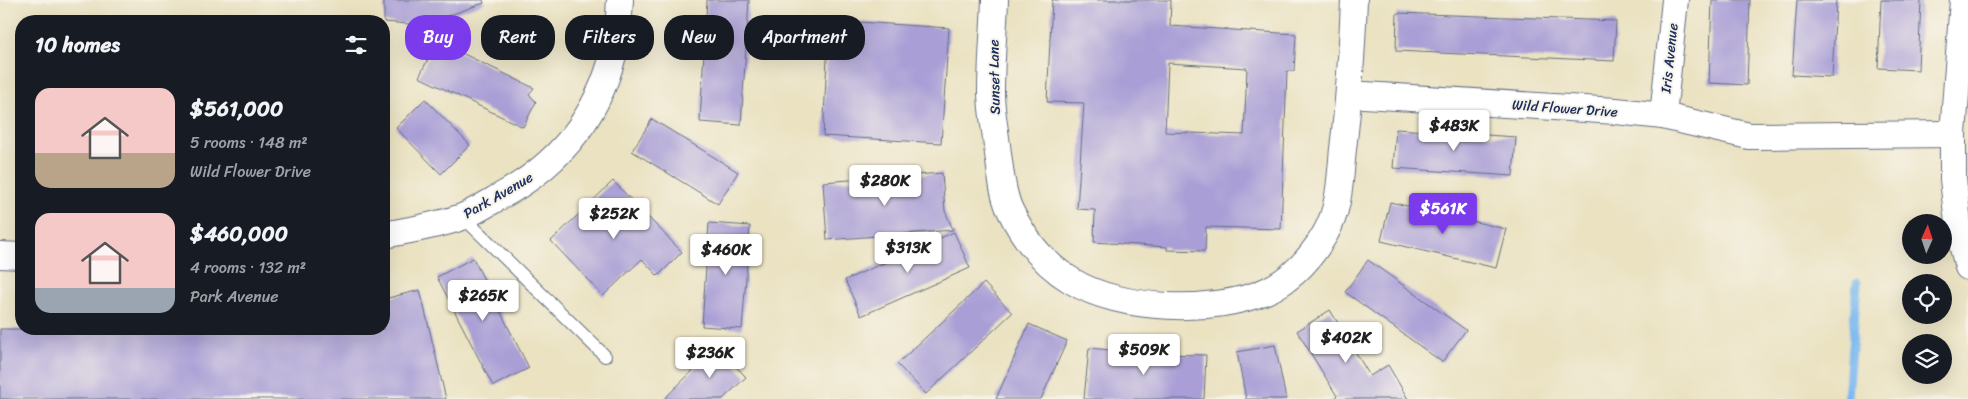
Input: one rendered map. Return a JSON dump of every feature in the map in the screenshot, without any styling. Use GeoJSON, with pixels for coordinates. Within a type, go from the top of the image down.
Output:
{"type":"FeatureCollection","features":[{"type":"Feature","properties":{"kind":"street","name":"Park Avenue"},"geometry":{"type":"LineString","coordinates":[[390,234],[426,227],[463,216],[513,190],[537,173],[558,154],[577,132],[593,108],[604,82],[617,38],[620,0]]}},
{"type":"Feature","properties":{"kind":"street","name":"Sunset Lane"},"geometry":{"type":"LineString","coordinates":[[995,0],[991,94],[1002,184],[1009,208],[1021,231],[1053,269],[1073,282],[1095,292],[1118,299],[1167,306],[1218,304],[1243,299],[1267,290],[1289,277],[1307,260],[1326,233],[1338,195],[1349,94]]}},
{"type":"Feature","properties":{"kind":"street"},"geometry":{"type":"LineString","coordinates":[[1349,94],[1354,0]]}},
{"type":"Feature","properties":{"kind":"street","name":"Iris Avenue"},"geometry":{"type":"LineString","coordinates":[[1663,116],[1675,0]]}},
{"type":"Feature","properties":{"kind":"street"},"geometry":{"type":"LineString","coordinates":[[1963,0],[1954,134],[1953,179],[1959,232],[1968,267]]}},
{"type":"Feature","properties":{"kind":"street","name":"Wild Flower Drive"},"geometry":{"type":"LineString","coordinates":[[1349,94],[1616,111],[1663,116],[1749,136],[1954,134]]}},
{"type":"Feature","properties":{"kind":"street"},"geometry":{"type":"LineString","coordinates":[[0,255],[15,256]]}},
{"type":"Feature","properties":{"kind":"lane"},"geometry":{"type":"LineString","coordinates":[[463,216],[605,356]]}},
{"type":"Feature","properties":{"kind":"building"},"geometry":{"type":"Polygon","coordinates":[[[384,0],[483,0],[484,3],[450,15],[405,15],[405,24],[390,22],[390,15],[384,15],[384,0]]]}},
{"type":"Feature","properties":{"kind":"building"},"geometry":{"type":"Polygon","coordinates":[[[707,0],[749,0],[748,15],[744,15],[745,60],[741,125],[700,122],[704,60],[734,60],[734,15],[706,15],[707,0]]]}},
{"type":"Feature","properties":{"kind":"building"},"geometry":{"type":"Polygon","coordinates":[[[1052,0],[1171,0],[1170,26],[1296,34],[1294,71],[1287,71],[1281,229],[1206,227],[1205,251],[1167,250],[1167,247],[1094,242],[1095,210],[1077,209],[1084,103],[1047,102],[1052,0]],[[1168,63],[1165,132],[1244,135],[1247,68],[1168,63]]]}},
{"type":"Feature","properties":{"kind":"building"},"geometry":{"type":"Polygon","coordinates":[[[1712,0],[1750,0],[1747,85],[1709,83],[1712,0]]]}},
{"type":"Feature","properties":{"kind":"building"},"geometry":{"type":"Polygon","coordinates":[[[1797,0],[1836,0],[1832,77],[1792,75],[1797,0]]]}},
{"type":"Feature","properties":{"kind":"building"},"geometry":{"type":"Polygon","coordinates":[[[1881,0],[1921,0],[1918,70],[1878,68],[1881,0]]]}},
{"type":"Feature","properties":{"kind":"building"},"geometry":{"type":"Polygon","coordinates":[[[1397,13],[1616,21],[1614,61],[1396,51],[1397,13]]]}},
{"type":"Feature","properties":{"kind":"building"},"geometry":{"type":"Polygon","coordinates":[[[865,22],[949,28],[941,143],[823,136],[827,60],[865,60],[865,22]]]}},
{"type":"Feature","properties":{"kind":"building"},"geometry":{"type":"Polygon","coordinates":[[[471,57],[534,88],[529,94],[536,102],[523,127],[419,77],[428,60],[471,60],[471,57]]]}},
{"type":"Feature","properties":{"kind":"building"},"geometry":{"type":"Polygon","coordinates":[[[425,99],[470,145],[441,174],[396,128],[425,99]]]}},
{"type":"Feature","properties":{"kind":"building"},"geometry":{"type":"Polygon","coordinates":[[[652,119],[738,172],[718,204],[632,151],[652,119]]]}},
{"type":"Feature","properties":{"kind":"building"},"geometry":{"type":"Polygon","coordinates":[[[1396,129],[1516,137],[1513,176],[1393,168],[1396,129]]]}},
{"type":"Feature","properties":{"kind":"building"},"geometry":{"type":"Polygon","coordinates":[[[942,173],[945,211],[953,230],[827,240],[823,182],[942,173]]]}},
{"type":"Feature","properties":{"kind":"building"},"geometry":{"type":"Polygon","coordinates":[[[613,181],[682,252],[658,276],[642,259],[603,296],[551,241],[613,181]]]}},
{"type":"Feature","properties":{"kind":"building"},"geometry":{"type":"Polygon","coordinates":[[[1390,202],[1506,229],[1496,268],[1381,241],[1390,202]]]}},
{"type":"Feature","properties":{"kind":"building"},"geometry":{"type":"Polygon","coordinates":[[[709,223],[750,226],[742,329],[702,326],[709,223]]]}},
{"type":"Feature","properties":{"kind":"building"},"geometry":{"type":"Polygon","coordinates":[[[954,232],[970,268],[861,316],[845,280],[954,232]]]}},
{"type":"Feature","properties":{"kind":"building"},"geometry":{"type":"Polygon","coordinates":[[[473,258],[529,368],[493,386],[437,277],[473,258]]]}},
{"type":"Feature","properties":{"kind":"building"},"geometry":{"type":"Polygon","coordinates":[[[1368,260],[1466,330],[1442,362],[1345,292],[1368,260]]]}},
{"type":"Feature","properties":{"kind":"building"},"geometry":{"type":"Polygon","coordinates":[[[984,283],[1012,313],[926,394],[897,364],[984,283]]]}},
{"type":"Feature","properties":{"kind":"building"},"geometry":{"type":"Polygon","coordinates":[[[420,290],[446,399],[0,399],[0,329],[15,329],[15,335],[390,335],[390,298],[420,290]]]}},
{"type":"Feature","properties":{"kind":"building"},"geometry":{"type":"Polygon","coordinates":[[[1330,310],[1370,376],[1388,365],[1408,399],[1333,399],[1337,396],[1297,331],[1330,310]]]}},
{"type":"Feature","properties":{"kind":"building"},"geometry":{"type":"Polygon","coordinates":[[[1029,324],[1067,341],[1041,399],[996,399],[1029,324]]]}},
{"type":"Feature","properties":{"kind":"building"},"geometry":{"type":"Polygon","coordinates":[[[1275,345],[1286,399],[1246,399],[1237,352],[1275,345]]]}},
{"type":"Feature","properties":{"kind":"building"},"geometry":{"type":"Polygon","coordinates":[[[717,347],[746,377],[723,399],[664,399],[717,347]]]}},
{"type":"Feature","properties":{"kind":"building"},"geometry":{"type":"Polygon","coordinates":[[[1089,348],[1153,354],[1206,355],[1204,399],[1084,399],[1089,348]]]}},
{"type":"Feature","properties":{"kind":"waterway"},"geometry":{"type":"LineString","coordinates":[[1848,399],[1857,283]]}}]}
